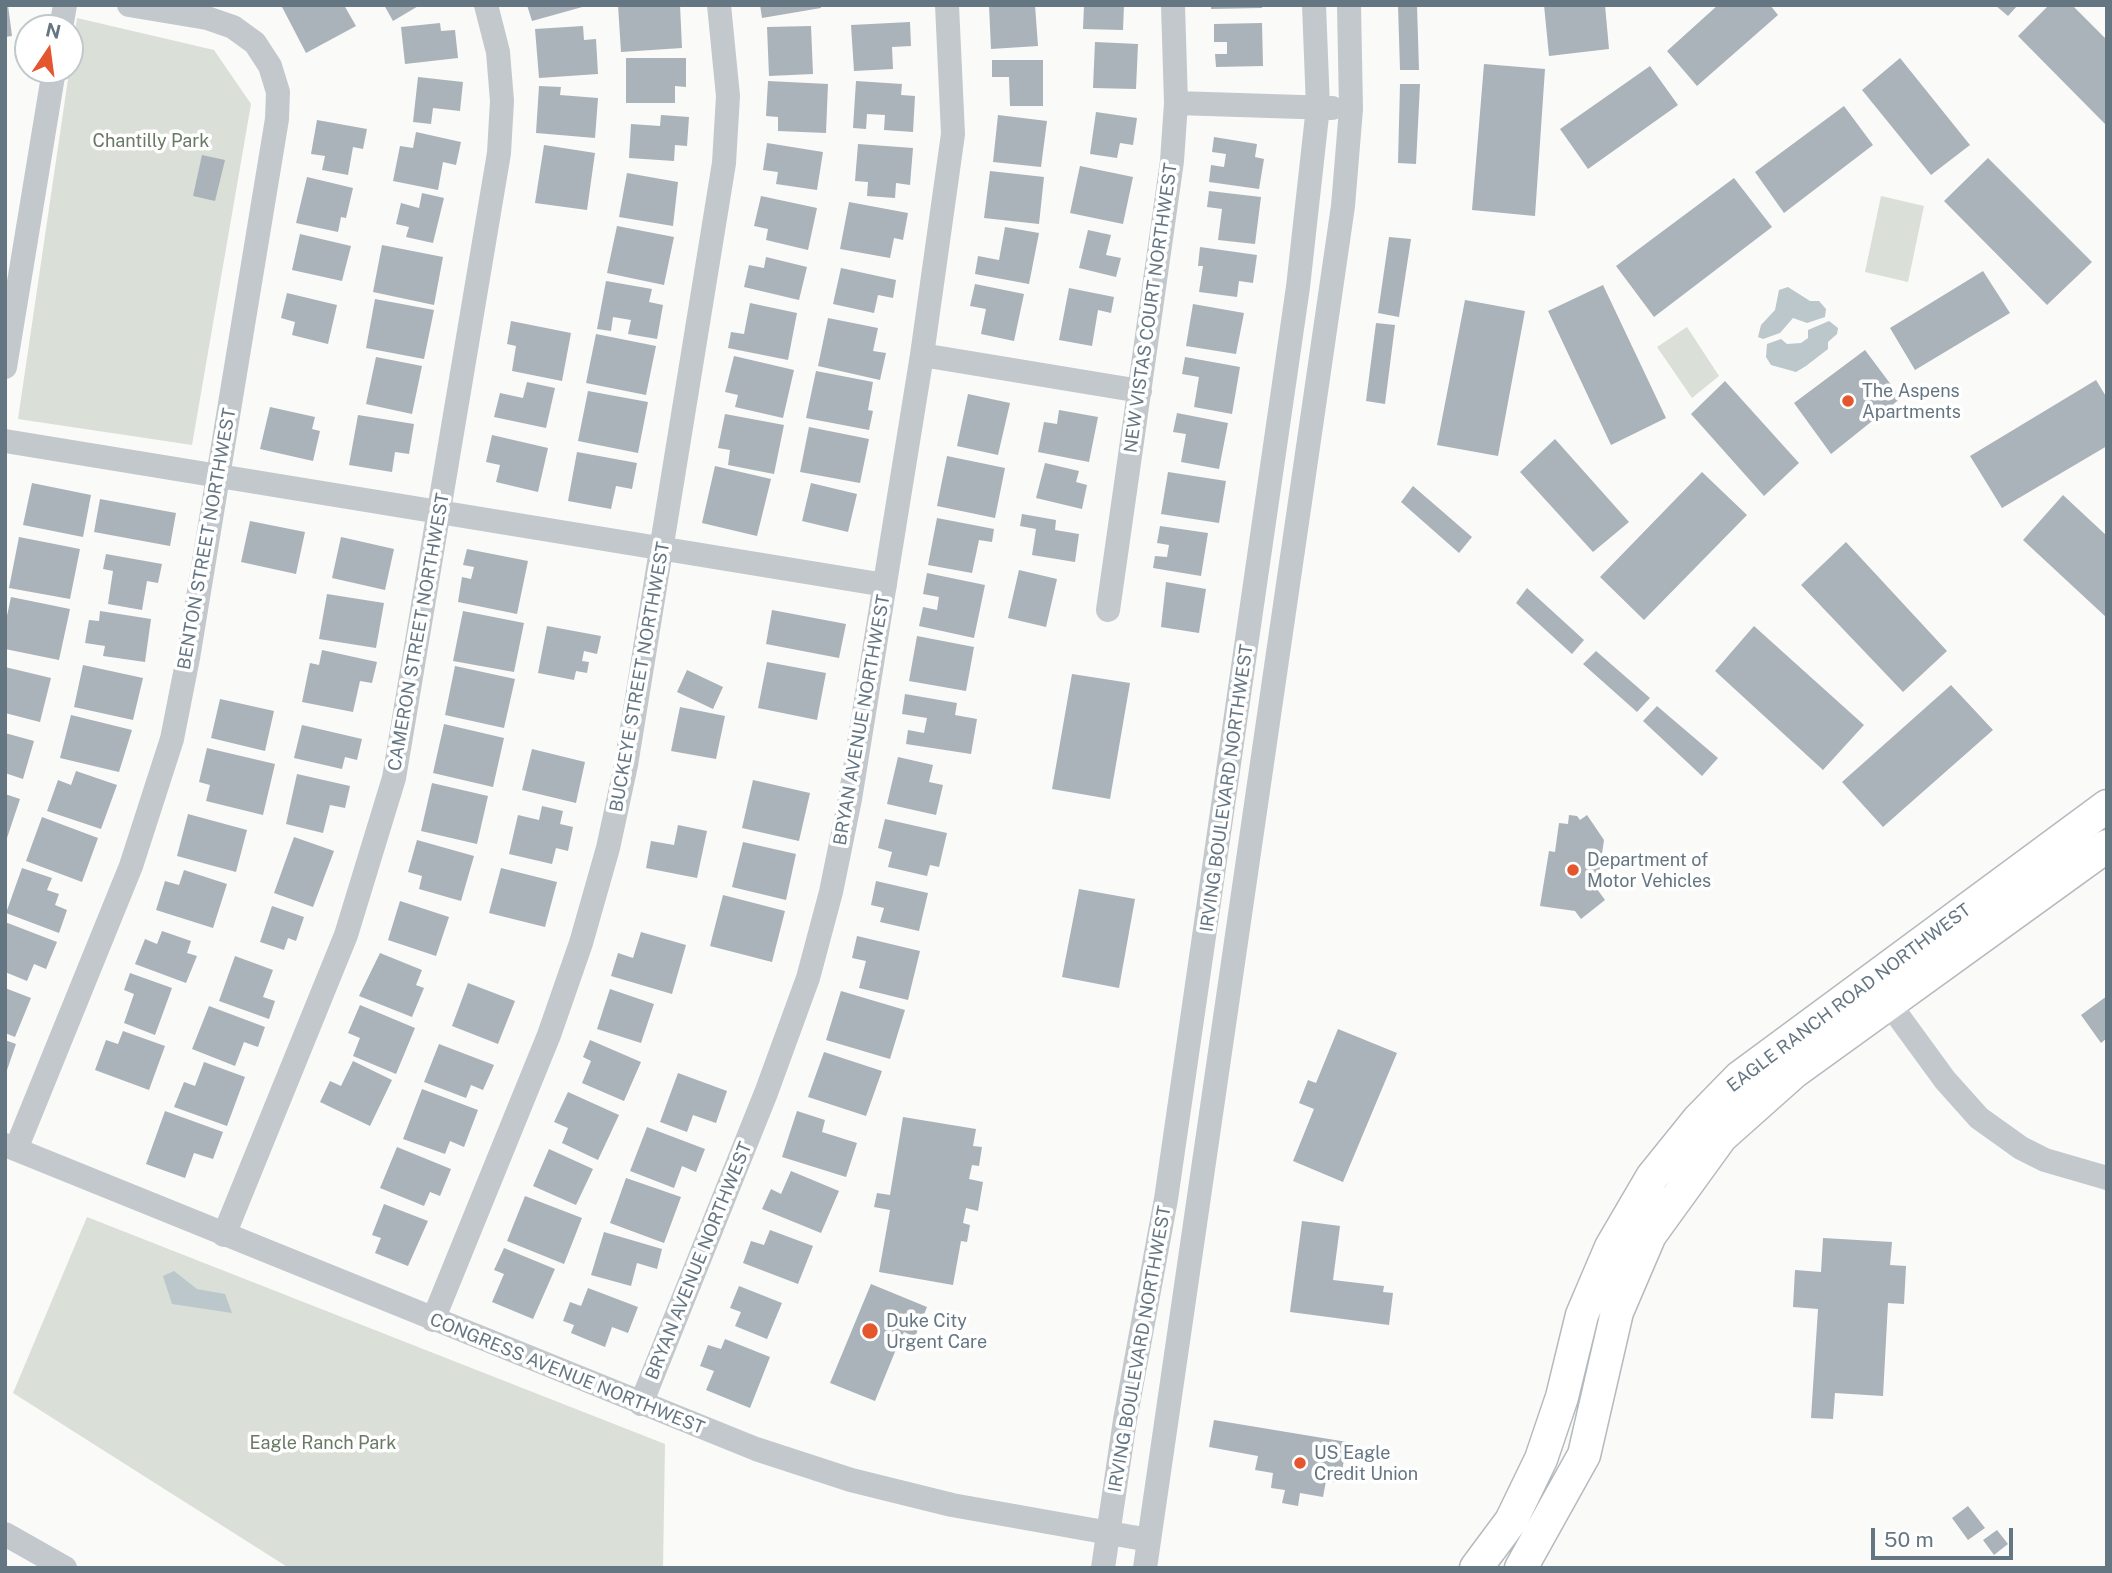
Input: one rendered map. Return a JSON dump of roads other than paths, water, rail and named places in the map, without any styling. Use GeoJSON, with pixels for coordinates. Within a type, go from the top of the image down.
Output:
{"type":"FeatureCollection","features":[{"type":"Feature","properties":{"kind":"main road","name":"EAGLE RANCH ROAD NORTHWEST"},"geometry":{"type":"LineString","coordinates":[[1476,1568],[1511,1521],[1541,1459],[1562,1397],[1582,1315],[1611,1247],[1652,1177],[1698,1120],[1740,1077],[2107,806]]}},
{"type":"Feature","properties":{"kind":"main road","name":"EAGLE RANCH ROAD NORTHWEST"},"geometry":{"type":"LineString","coordinates":[[1521,1568],[1584,1455],[1617,1312],[1650,1235],[1721,1136],[1794,1072],[2107,846]]}},
{"type":"Feature","properties":{"kind":"street","name":"BENTON STREET NORTHWEST"},"geometry":{"type":"LineString","coordinates":[[11,1147],[131,866],[172,739],[219,476],[277,118],[278,92],[270,65],[254,43],[233,27],[207,18],[129,5]]}},
{"type":"Feature","properties":{"kind":"street","name":"CAMERON STREET NORTHWEST"},"geometry":{"type":"LineString","coordinates":[[224,1235],[346,935],[376,843],[405,727],[499,153],[501,89],[498,52],[486,5]]}},
{"type":"Feature","properties":{"kind":"street","name":"BUCKEYE STREET NORTHWEST"},"geometry":{"type":"LineString","coordinates":[[433,1321],[549,1035],[582,943],[608,848],[626,765],[663,549],[724,163],[728,96],[719,5]]}},
{"type":"Feature","properties":{"kind":"street","name":"BRYAN AVENUE NORTHWEST"},"geometry":{"type":"LineString","coordinates":[[641,1405],[766,1093],[808,978],[831,892],[885,585],[922,355],[953,134],[947,5]]}},
{"type":"Feature","properties":{"kind":"street","name":"NEW VISTAS COURT NORTHWEST"},"geometry":{"type":"LineString","coordinates":[[1108,610],[1165,226],[1176,103],[1173,5]]}},
{"type":"Feature","properties":{"kind":"street","name":"IRVING BOULEVARD NORTHWEST"},"geometry":{"type":"LineString","coordinates":[[1103,1568],[1166,1199],[1300,274],[1318,107],[1314,5]]}},
{"type":"Feature","properties":{"kind":"street","name":"IRVING BOULEVARD NORTHWEST"},"geometry":{"type":"LineString","coordinates":[[1145,1568],[1339,240],[1351,109],[1349,5]]}},
{"type":"Feature","properties":{"kind":"street"},"geometry":{"type":"LineString","coordinates":[[5,367],[11,301],[51,84]]}},
{"type":"Feature","properties":{"kind":"street"},"geometry":{"type":"LineString","coordinates":[[1176,103],[1351,109]]}},
{"type":"Feature","properties":{"kind":"street"},"geometry":{"type":"LineString","coordinates":[[922,355],[1140,391]]}},
{"type":"Feature","properties":{"kind":"street"},"geometry":{"type":"LineString","coordinates":[[5,441],[885,585]]}},
{"type":"Feature","properties":{"kind":"street"},"geometry":{"type":"LineString","coordinates":[[1871,979],[1945,1080],[1979,1118],[2010,1141],[2045,1160],[2107,1178]]}},
{"type":"Feature","properties":{"kind":"street","name":"CONGRESS AVENUE NORTHWEST"},"geometry":{"type":"LineString","coordinates":[[11,1147],[433,1321],[756,1449],[887,1490],[996,1514],[1149,1540]]}},
{"type":"Feature","properties":{"kind":"street"},"geometry":{"type":"LineString","coordinates":[[5,1534],[65,1568]]}},
{"type":"Feature","properties":{"kind":"place","name":"The Aspens Apartments"},"geometry":{"type":"Point","coordinates":[1848,401]}},
{"type":"Feature","properties":{"kind":"place","name":"Department of Motor Vehicles"},"geometry":{"type":"Point","coordinates":[1573,870]}},
{"type":"Feature","properties":{"kind":"place","name":"Duke City Urgent Care"},"geometry":{"type":"Point","coordinates":[870,1331]}},
{"type":"Feature","properties":{"kind":"place","name":"US Eagle Credit Union"},"geometry":{"type":"Point","coordinates":[1300,1463]}},
{"type":"Feature","properties":{"kind":"park label","name":"Chantilly Park"},"geometry":{"type":"Point","coordinates":[151,141]}},
{"type":"Feature","properties":{"kind":"park label","name":"Eagle Ranch Park"},"geometry":{"type":"Point","coordinates":[323,1443]}}]}
